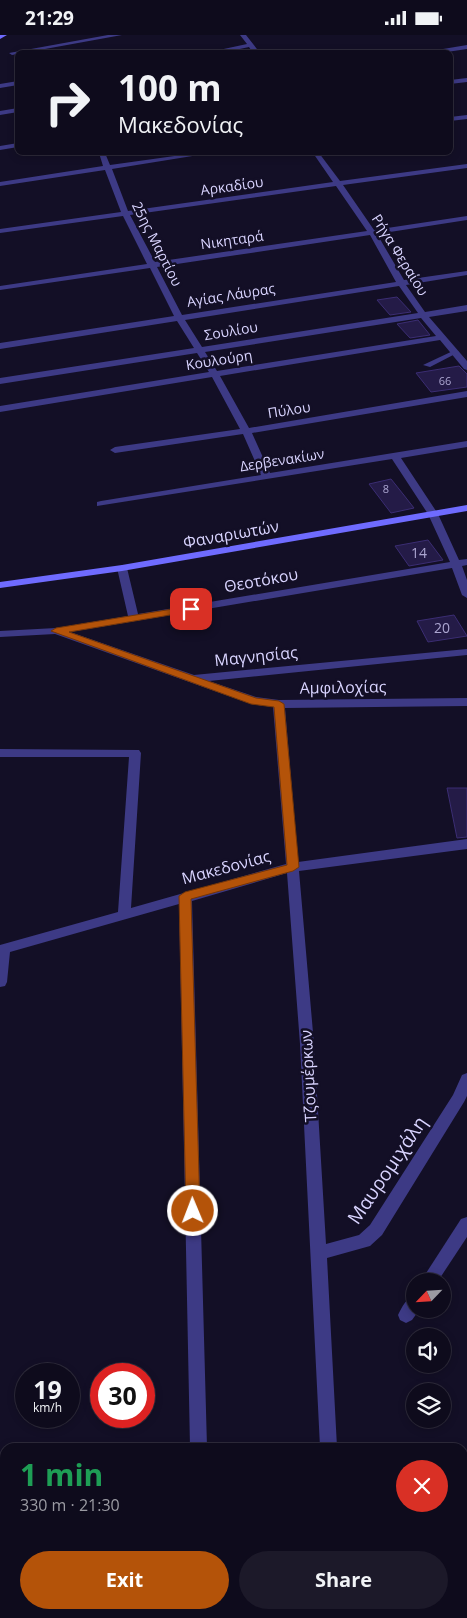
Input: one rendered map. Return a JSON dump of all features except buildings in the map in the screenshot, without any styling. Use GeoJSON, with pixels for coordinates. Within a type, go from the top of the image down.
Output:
{"type":"FeatureCollection","features":[{"type":"Feature","properties":{"kind":"street"},"geometry":{"type":"LineString","coordinates":[[0,37],[4,35]]}},
{"type":"Feature","properties":{"kind":"street"},"geometry":{"type":"LineString","coordinates":[[35,50],[119,35]]}},
{"type":"Feature","properties":{"kind":"street"},"geometry":{"type":"LineString","coordinates":[[243,35],[255,50]]}},
{"type":"Feature","properties":{"kind":"street"},"geometry":{"type":"LineString","coordinates":[[224,50],[251,45]]}},
{"type":"Feature","properties":{"kind":"street"},"geometry":{"type":"LineString","coordinates":[[444,50],[467,47]]}},
{"type":"Feature","properties":{"kind":"street"},"geometry":{"type":"LineString","coordinates":[[453,82],[467,80]]}},
{"type":"Feature","properties":{"kind":"street"},"geometry":{"type":"LineString","coordinates":[[0,86],[15,84]]}},
{"type":"Feature","properties":{"kind":"street"},"geometry":{"type":"LineString","coordinates":[[0,113],[15,111]]}},
{"type":"Feature","properties":{"kind":"street"},"geometry":{"type":"LineString","coordinates":[[0,148],[15,146]]}},
{"type":"Feature","properties":{"kind":"street","name":"25ης Μαρτίου"},"geometry":{"type":"LineString","coordinates":[[103,155],[125,213],[179,317],[215,375],[246,431],[266,476]]}},
{"type":"Feature","properties":{"kind":"street"},"geometry":{"type":"LineString","coordinates":[[0,184],[195,155]]}},
{"type":"Feature","properties":{"kind":"street","name":"Ρήγα Φεραίου"},"geometry":{"type":"LineString","coordinates":[[318,155],[373,233],[401,283],[423,315],[467,367]]}},
{"type":"Feature","properties":{"kind":"street","name":"Αρκαδίου"},"geometry":{"type":"LineString","coordinates":[[0,231],[467,166]]}},
{"type":"Feature","properties":{"kind":"street","name":"Νικηταρά"},"geometry":{"type":"LineString","coordinates":[[0,288],[467,218]]}},
{"type":"Feature","properties":{"kind":"street","name":"Αγίας Λάυρας"},"geometry":{"type":"LineString","coordinates":[[0,346],[467,273]]}},
{"type":"Feature","properties":{"kind":"street","name":"Σουλίου"},"geometry":{"type":"LineString","coordinates":[[0,381],[467,308]]}},
{"type":"Feature","properties":{"kind":"street","name":"Κουλούρη"},"geometry":{"type":"LineString","coordinates":[[0,409],[443,337]]}},
{"type":"Feature","properties":{"kind":"street","name":"Πύλου"},"geometry":{"type":"LineString","coordinates":[[115,450],[246,431],[467,394]]}},
{"type":"Feature","properties":{"kind":"street","name":"Δερβενακίων"},"geometry":{"type":"LineString","coordinates":[[101,504],[467,444]]}},
{"type":"Feature","properties":{"kind":"street"},"geometry":{"type":"LineString","coordinates":[[394,455],[433,514],[462,563],[467,595]]}},
{"type":"Feature","properties":{"kind":"street","name":"Φαναριωτών"},"geometry":{"type":"LineString","coordinates":[[0,585],[122,568],[467,508]]}},
{"type":"Feature","properties":{"kind":"street","name":"Θεοτόκου"},"geometry":{"type":"LineString","coordinates":[[0,634],[56,631],[462,563]]}},
{"type":"Feature","properties":{"kind":"street"},"geometry":{"type":"LineString","coordinates":[[122,568],[134,618]]}},
{"type":"Feature","properties":{"kind":"street","name":"Μαγνησίας"},"geometry":{"type":"LineString","coordinates":[[56,631],[193,679],[467,652]]}},
{"type":"Feature","properties":{"kind":"street","name":"Αμφιλοχίας"},"geometry":{"type":"LineString","coordinates":[[193,679],[255,701],[279,704],[467,702]]}},
{"type":"Feature","properties":{"kind":"street","name":"Τζουμέρκων"},"geometry":{"type":"LineString","coordinates":[[279,704],[307,1044],[329,1443]]}},
{"type":"Feature","properties":{"kind":"street"},"geometry":{"type":"LineString","coordinates":[[0,753],[135,753],[124,914]]}},
{"type":"Feature","properties":{"kind":"street","name":"Μακεδονίας"},"geometry":{"type":"LineString","coordinates":[[2,949],[293,867],[467,844]]}},
{"type":"Feature","properties":{"kind":"street"},"geometry":{"type":"LineString","coordinates":[[185,896],[200,1443]]}},
{"type":"Feature","properties":{"kind":"street"},"geometry":{"type":"LineString","coordinates":[[0,981],[2,949]]}},
{"type":"Feature","properties":{"kind":"street","name":"Μαυρομιχάλη"},"geometry":{"type":"LineString","coordinates":[[317,1254],[364,1241],[376,1230],[463,1100],[467,1079]]}},
{"type":"Feature","properties":{"kind":"street"},"geometry":{"type":"LineString","coordinates":[[434,1273],[467,1224]]}},
{"type":"Feature","properties":{"kind":"lane"},"geometry":{"type":"LineString","coordinates":[[427,365],[455,353]]}},
{"type":"Feature","properties":{"kind":"route"},"geometry":{"type":"LineString","coordinates":[[191,609],[56,631],[255,701],[279,704],[293,867],[185,896],[193,1211]]}}]}
